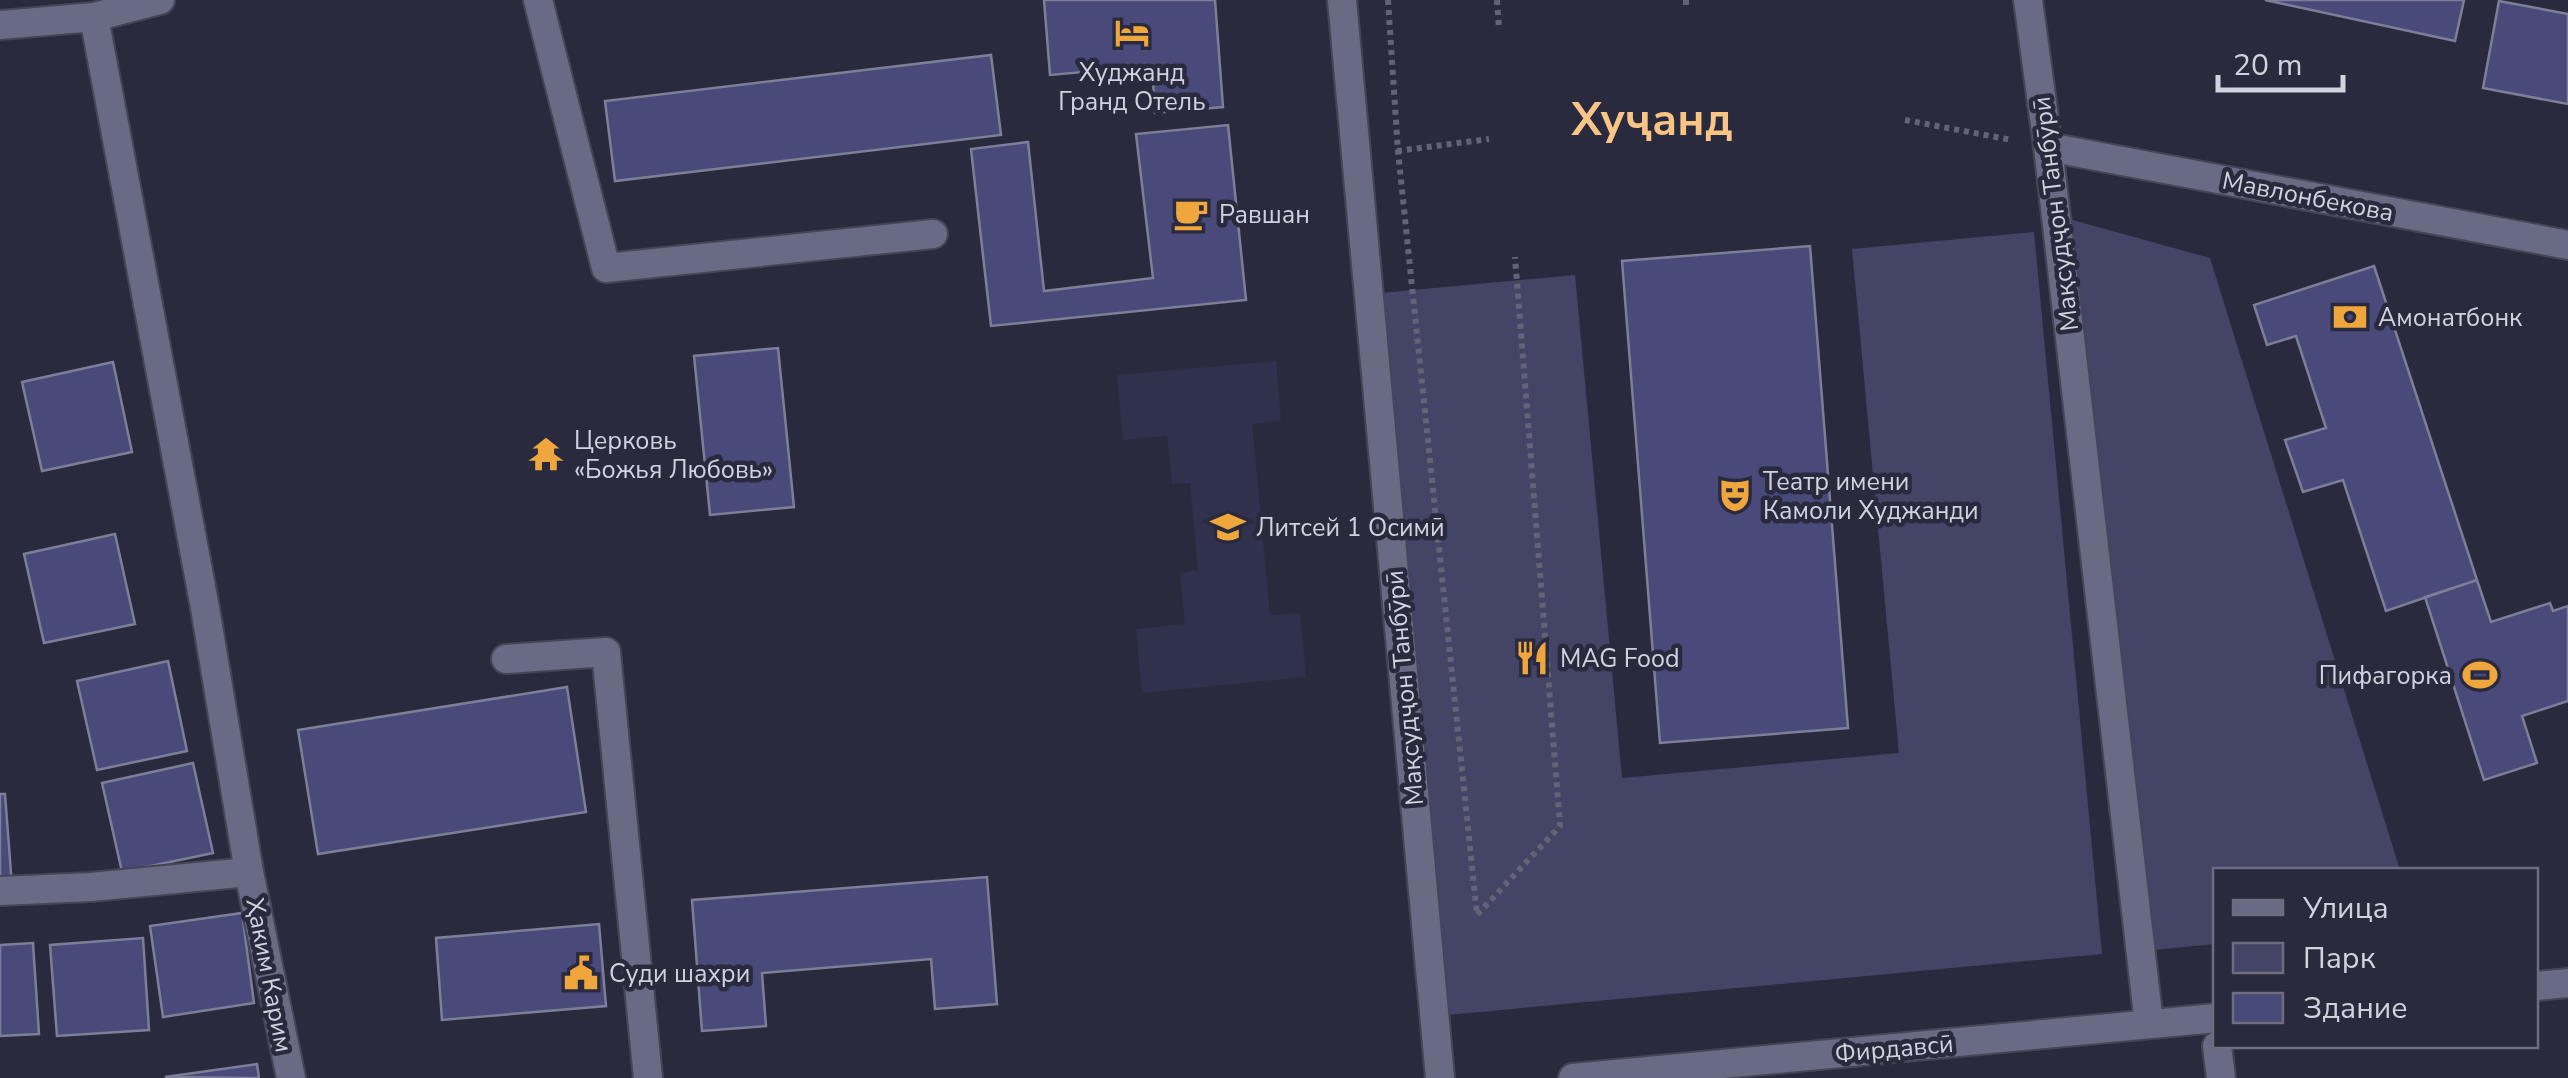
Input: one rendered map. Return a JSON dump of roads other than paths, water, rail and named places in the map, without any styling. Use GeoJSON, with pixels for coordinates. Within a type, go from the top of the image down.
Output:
{"type":"FeatureCollection","features":[{"type":"Feature","properties":{"kind":"street"},"geometry":{"type":"LineString","coordinates":[[0,25],[94,17],[160,0]]}},
{"type":"Feature","properties":{"kind":"street"},"geometry":{"type":"LineString","coordinates":[[538,0],[606,268],[934,234]]}},
{"type":"Feature","properties":{"kind":"street","name":"Мақсудҷон Танбӯрӣ"},"geometry":{"type":"LineString","coordinates":[[1342,0],[1440,1078]]}},
{"type":"Feature","properties":{"kind":"street","name":"Мақсудҷон Танбӯрӣ"},"geometry":{"type":"LineString","coordinates":[[2028,0],[2149,1024]]}},
{"type":"Feature","properties":{"kind":"street","name":"Ҳаким Карим"},"geometry":{"type":"LineString","coordinates":[[94,17],[205,608],[249,872],[291,1078]]}},
{"type":"Feature","properties":{"kind":"street","name":"Мавлонбекова"},"geometry":{"type":"LineString","coordinates":[[2048,147],[2568,245]]}},
{"type":"Feature","properties":{"kind":"street"},"geometry":{"type":"LineString","coordinates":[[506,659],[606,652],[648,1078]]}},
{"type":"Feature","properties":{"kind":"street"},"geometry":{"type":"LineString","coordinates":[[0,891],[92,887],[249,872]]}},
{"type":"Feature","properties":{"kind":"street"},"geometry":{"type":"LineString","coordinates":[[2538,986],[2568,983]]}},
{"type":"Feature","properties":{"kind":"street","name":"Фирдавсӣ"},"geometry":{"type":"LineString","coordinates":[[1573,1078],[2149,1024],[2213,1029]]}},
{"type":"Feature","properties":{"kind":"street"},"geometry":{"type":"LineString","coordinates":[[2217,1048],[2221,1078]]}},
{"type":"Feature","properties":{"kind":"place","name":"Худжанд Гранд Отель"},"geometry":{"type":"Point","coordinates":[1132,33]}},
{"type":"Feature","properties":{"kind":"place","name":"Равшан"},"geometry":{"type":"Point","coordinates":[1191,214]}},
{"type":"Feature","properties":{"kind":"place","name":"Амонатбонк"},"geometry":{"type":"Point","coordinates":[2350,317]}},
{"type":"Feature","properties":{"kind":"place","name":"Церковь «Божья Любовь»"},"geometry":{"type":"Point","coordinates":[546,454]}},
{"type":"Feature","properties":{"kind":"place","name":"Театр имени Камоли Худжанди"},"geometry":{"type":"Point","coordinates":[1735,495]}},
{"type":"Feature","properties":{"kind":"place","name":"Литсей 1 Осимӣ"},"geometry":{"type":"Point","coordinates":[1228,527]}},
{"type":"Feature","properties":{"kind":"place","name":"MAG Food"},"geometry":{"type":"Point","coordinates":[1532,658]}},
{"type":"Feature","properties":{"kind":"place","name":"Пифагорка"},"geometry":{"type":"Point","coordinates":[2480,675]}},
{"type":"Feature","properties":{"kind":"place","name":"Суди шахри"},"geometry":{"type":"Point","coordinates":[581,973]}},
{"type":"Feature","properties":{"kind":"district","name":"Хуҷанд"},"geometry":{"type":"Point","coordinates":[1652,119]}}]}
